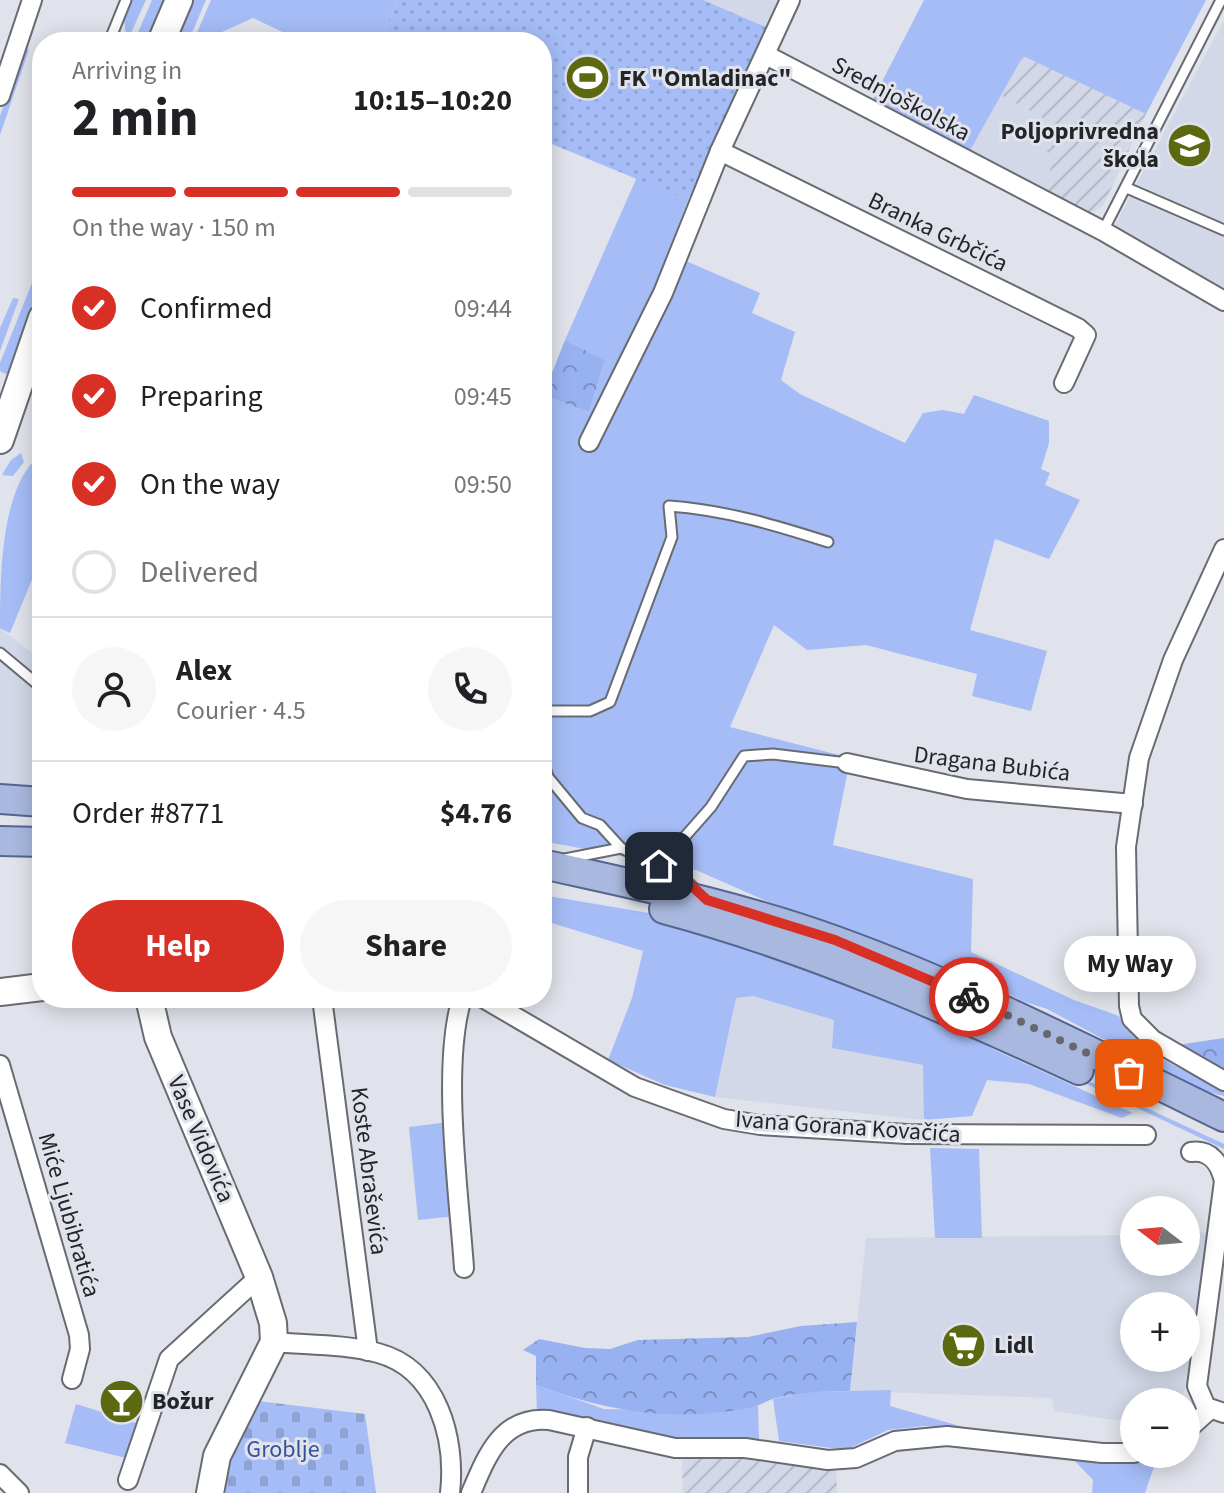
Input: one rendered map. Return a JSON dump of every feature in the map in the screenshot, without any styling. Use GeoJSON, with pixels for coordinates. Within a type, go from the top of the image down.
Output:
{"type":"FeatureCollection","features":[{"type":"Feature","properties":{"kind":"main road"},"geometry":{"type":"LineString","coordinates":[[0,799],[32,801]]}},
{"type":"Feature","properties":{"kind":"main road"},"geometry":{"type":"LineString","coordinates":[[0,814],[32,814]]}},
{"type":"Feature","properties":{"kind":"main road"},"geometry":{"type":"LineString","coordinates":[[0,841],[32,842]]}},
{"type":"Feature","properties":{"kind":"main road"},"geometry":{"type":"LineString","coordinates":[[552,864],[707,900],[871,954],[1224,1117]]}},
{"type":"Feature","properties":{"kind":"main road"},"geometry":{"type":"LineString","coordinates":[[552,883],[720,924],[875,978],[1224,1137]]}},
{"type":"Feature","properties":{"kind":"main road"},"geometry":{"type":"LineString","coordinates":[[1155,1086],[1224,1104]]}},
{"type":"Feature","properties":{"kind":"street"},"geometry":{"type":"LineString","coordinates":[[0,96],[32,0]]}},
{"type":"Feature","properties":{"kind":"street"},"geometry":{"type":"LineString","coordinates":[[165,32],[179,0]]}},
{"type":"Feature","properties":{"kind":"street"},"geometry":{"type":"LineString","coordinates":[[589,442],[663,293],[720,151],[790,0]]}},
{"type":"Feature","properties":{"kind":"street","name":"Srednjoškolska"},"geometry":{"type":"LineString","coordinates":[[766,55],[1103,231],[1224,301]]}},
{"type":"Feature","properties":{"kind":"street","name":"Branka Grbčića"},"geometry":{"type":"LineString","coordinates":[[720,151],[1078,328],[1086,335],[1064,383]]}},
{"type":"Feature","properties":{"kind":"street"},"geometry":{"type":"LineString","coordinates":[[0,440],[32,347]]}},
{"type":"Feature","properties":{"kind":"street"},"geometry":{"type":"LineString","coordinates":[[1223,553],[1150,721],[1139,758],[1126,847],[1130,1015],[1135,1025],[1153,1040],[1224,1081]]}},
{"type":"Feature","properties":{"kind":"street","name":"Dragana Bubića"},"geometry":{"type":"LineString","coordinates":[[847,763],[967,789],[1133,804]]}},
{"type":"Feature","properties":{"kind":"street"},"geometry":{"type":"LineString","coordinates":[[0,992],[32,988]]}},
{"type":"Feature","properties":{"kind":"street","name":"Vase Vidovića"},"geometry":{"type":"LineString","coordinates":[[151,1008],[158,1037],[259,1277],[273,1323],[274,1342]]}},
{"type":"Feature","properties":{"kind":"street","name":"Koste Abraševića"},"geometry":{"type":"LineString","coordinates":[[323,1008],[368,1351]]}},
{"type":"Feature","properties":{"kind":"street"},"geometry":{"type":"LineString","coordinates":[[460,1008],[454,1080],[464,1268]]}},
{"type":"Feature","properties":{"kind":"street","name":"Ivana Gorana Kovačića"},"geometry":{"type":"LineString","coordinates":[[500,1008],[635,1087],[724,1119],[760,1125],[907,1134],[1146,1135]]}},
{"type":"Feature","properties":{"kind":"street","name":"Miće Ljubibratića"},"geometry":{"type":"LineString","coordinates":[[0,1065],[79,1335],[80,1349],[72,1379]]}},
{"type":"Feature","properties":{"kind":"street"},"geometry":{"type":"LineString","coordinates":[[1191,1152],[1204,1152],[1217,1162],[1224,1181],[1197,1368],[1197,1390],[1217,1411],[1200,1422]]}},
{"type":"Feature","properties":{"kind":"street"},"geometry":{"type":"LineString","coordinates":[[128,1480],[169,1359],[259,1277]]}},
{"type":"Feature","properties":{"kind":"street"},"geometry":{"type":"LineString","coordinates":[[210,1493],[217,1456],[274,1342],[368,1351],[404,1367],[433,1399],[450,1433],[450,1493]]}},
{"type":"Feature","properties":{"kind":"street"},"geometry":{"type":"LineString","coordinates":[[471,1493],[494,1445],[513,1426],[540,1419],[675,1448],[745,1448],[828,1460],[856,1458],[895,1441],[947,1436],[1120,1453]]}},
{"type":"Feature","properties":{"kind":"street"},"geometry":{"type":"LineString","coordinates":[[578,1493],[578,1457],[587,1427]]}},
{"type":"Feature","properties":{"kind":"street"},"geometry":{"type":"LineString","coordinates":[[0,1474],[19,1493]]}},
{"type":"Feature","properties":{"kind":"lane"},"geometry":{"type":"LineString","coordinates":[[113,32],[126,0]]}},
{"type":"Feature","properties":{"kind":"lane"},"geometry":{"type":"LineString","coordinates":[[1103,231],[1221,0]]}},
{"type":"Feature","properties":{"kind":"lane"},"geometry":{"type":"LineString","coordinates":[[1127,188],[1224,230]]}},
{"type":"Feature","properties":{"kind":"lane"},"geometry":{"type":"LineString","coordinates":[[552,711],[590,711],[610,702],[672,537],[669,506],[705,509],[760,520],[828,542]]}},
{"type":"Feature","properties":{"kind":"lane"},"geometry":{"type":"LineString","coordinates":[[0,653],[32,680]]}},
{"type":"Feature","properties":{"kind":"lane"},"geometry":{"type":"LineString","coordinates":[[659,866],[711,807],[744,756],[773,754],[847,763]]}},
{"type":"Feature","properties":{"kind":"lane"},"geometry":{"type":"LineString","coordinates":[[552,782],[582,818],[600,825],[621,848],[681,876],[707,900]]}},
{"type":"Feature","properties":{"kind":"lane"},"geometry":{"type":"LineString","coordinates":[[552,860],[621,848]]}},
{"type":"Feature","properties":{"kind":"shaded area"},"geometry":{"type":"Polygon","coordinates":[[[703,0],[780,0],[768,28],[703,0]]]}},
{"type":"Feature","properties":{"kind":"shaded area","name":"Poljoprivredna škola"},"geometry":{"type":"Polygon","coordinates":[[[1224,20],[1224,289],[1115,225],[1224,20]]]}},
{"type":"Feature","properties":{"kind":"shaded area"},"geometry":{"type":"Polygon","coordinates":[[[1023,56],[1146,114],[1103,206],[1087,216],[1041,190],[1056,157],[1042,149],[1053,123],[1001,95],[1023,56]]]}},
{"type":"Feature","properties":{"kind":"shaded area"},"geometry":{"type":"Polygon","coordinates":[[[1001,95],[1054,123],[1057,157],[1041,190],[968,154],[1001,95]]]}},
{"type":"Feature","properties":{"kind":"shaded area"},"geometry":{"type":"Polygon","coordinates":[[[0,628],[32,653],[32,797],[0,793],[0,628]]]}},
{"type":"Feature","properties":{"kind":"shaded area"},"geometry":{"type":"Polygon","coordinates":[[[753,996],[835,1020],[832,1048],[924,1065],[924,1120],[715,1097],[736,998],[753,996]]]}},
{"type":"Feature","properties":{"kind":"shaded area"},"geometry":{"type":"Polygon","coordinates":[[[1200,1232],[1209,1232],[1200,1292],[1120,1292],[1120,1372],[1188,1372],[1185,1388],[1120,1388],[1120,1421],[1054,1411],[1052,1398],[850,1391],[866,1238],[1120,1235],[1120,1276],[1200,1276],[1200,1232]]]}},
{"type":"Feature","properties":{"kind":"shaded area"},"geometry":{"type":"Polygon","coordinates":[[[682,1456],[749,1456],[836,1467],[837,1493],[683,1493],[682,1456]]]}},
{"type":"Feature","properties":{"kind":"green space"},"geometry":{"type":"Polygon","coordinates":[[[132,0],[146,0],[132,32],[126,32],[124,20],[132,0]]]}},
{"type":"Feature","properties":{"kind":"green space"},"geometry":{"type":"Polygon","coordinates":[[[152,0],[165,0],[151,32],[138,32],[152,0]]]}},
{"type":"Feature","properties":{"kind":"green space"},"geometry":{"type":"Polygon","coordinates":[[[193,0],[206,0],[192,32],[179,32],[193,0]]]}},
{"type":"Feature","properties":{"kind":"green space"},"geometry":{"type":"Polygon","coordinates":[[[211,0],[397,0],[384,32],[283,32],[253,18],[222,32],[197,32],[211,0]]]}},
{"type":"Feature","properties":{"kind":"green space"},"geometry":{"type":"Polygon","coordinates":[[[397,0],[703,0],[768,28],[688,200],[552,144],[552,32],[384,32],[397,0]]]}},
{"type":"Feature","properties":{"kind":"green space"},"geometry":{"type":"Polygon","coordinates":[[[924,0],[1206,0],[1146,114],[1023,56],[968,154],[872,101],[924,0]]]}},
{"type":"Feature","properties":{"kind":"green space"},"geometry":{"type":"Polygon","coordinates":[[[24,46],[29,50],[0,135],[0,116],[24,46]]]}},
{"type":"Feature","properties":{"kind":"green space"},"geometry":{"type":"Polygon","coordinates":[[[637,177],[688,200],[639,329],[652,338],[686,261],[760,293],[752,313],[795,332],[781,380],[800,394],[905,443],[923,413],[943,410],[964,414],[974,395],[1049,421],[1049,443],[1041,469],[1050,473],[1045,485],[1080,500],[1049,559],[995,539],[970,630],[1047,651],[1031,711],[972,696],[977,674],[866,645],[807,650],[774,625],[730,727],[839,755],[833,766],[848,770],[833,845],[973,879],[971,952],[1074,1000],[1119,1016],[1127,1029],[1151,1051],[1224,1088],[1224,1096],[1199,1090],[1047,1009],[1022,1001],[982,980],[766,901],[696,870],[552,843],[552,401],[553,399],[589,412],[605,360],[565,340],[637,177]]]}},
{"type":"Feature","properties":{"kind":"green space"},"geometry":{"type":"Polygon","coordinates":[[[32,283],[32,314],[8,375],[0,371],[0,363],[32,283]]]}},
{"type":"Feature","properties":{"kind":"green space"},"geometry":{"type":"Polygon","coordinates":[[[13,298],[19,299],[0,351],[0,328],[13,298]]]}},
{"type":"Feature","properties":{"kind":"green space"},"geometry":{"type":"Polygon","coordinates":[[[565,340],[605,360],[589,412],[553,399],[552,401],[552,373],[565,340]]]}},
{"type":"Feature","properties":{"kind":"green space"},"geometry":{"type":"Polygon","coordinates":[[[21,453],[24,462],[13,476],[2,475],[11,460],[21,453]]]}},
{"type":"Feature","properties":{"kind":"green space"},"geometry":{"type":"Polygon","coordinates":[[[32,464],[32,579],[10,633],[0,628],[2,559],[10,509],[32,464]]]}},
{"type":"Feature","properties":{"kind":"green space"},"geometry":{"type":"Polygon","coordinates":[[[552,897],[655,914],[920,1006],[995,1050],[1133,1113],[1122,1118],[1029,1084],[987,1080],[972,1116],[924,1120],[923,1065],[832,1048],[834,1020],[753,996],[736,998],[715,1097],[665,1085],[608,1060],[632,998],[643,951],[552,923],[552,897]]]}},
{"type":"Feature","properties":{"kind":"green space"},"geometry":{"type":"Polygon","coordinates":[[[1224,1038],[1224,1070],[1177,1045],[1224,1038]]]}},
{"type":"Feature","properties":{"kind":"green space"},"geometry":{"type":"Polygon","coordinates":[[[1039,1058],[1224,1144],[1224,1149],[1038,1061],[1039,1058]]]}},
{"type":"Feature","properties":{"kind":"green space"},"geometry":{"type":"Polygon","coordinates":[[[449,1122],[456,1216],[418,1220],[409,1127],[449,1122]]]}},
{"type":"Feature","properties":{"kind":"green space"},"geometry":{"type":"Polygon","coordinates":[[[930,1148],[979,1149],[982,1238],[935,1238],[930,1148]]]}},
{"type":"Feature","properties":{"kind":"green space"},"geometry":{"type":"Polygon","coordinates":[[[857,1322],[850,1391],[795,1394],[725,1412],[669,1414],[589,1402],[536,1385],[536,1356],[523,1350],[539,1339],[585,1348],[610,1349],[638,1340],[748,1337],[801,1326],[857,1322]]]}},
{"type":"Feature","properties":{"kind":"green space"},"geometry":{"type":"Polygon","coordinates":[[[536,1385],[604,1409],[708,1411],[758,1406],[759,1439],[661,1439],[537,1411],[536,1385]]]}},
{"type":"Feature","properties":{"kind":"green space"},"geometry":{"type":"Polygon","coordinates":[[[891,1390],[890,1406],[970,1429],[924,1426],[888,1430],[846,1450],[779,1441],[773,1399],[808,1392],[891,1390]]]}},
{"type":"Feature","properties":{"kind":"green space","name":"Groblje"},"geometry":{"type":"Polygon","coordinates":[[[258,1401],[365,1414],[376,1493],[223,1493],[227,1459],[258,1401]]]}},
{"type":"Feature","properties":{"kind":"green space"},"geometry":{"type":"Polygon","coordinates":[[[76,1404],[140,1424],[130,1459],[65,1443],[76,1404]]]}},
{"type":"Feature","properties":{"kind":"green space"},"geometry":{"type":"Polygon","coordinates":[[[1120,1459],[1120,1468],[1154,1468],[1145,1493],[1092,1493],[1093,1480],[1074,1460],[1120,1459]]]}},
{"type":"Feature","properties":{"kind":"way so far"},"geometry":{"type":"LineString","coordinates":[[969,997],[1129,1073]]}},
{"type":"Feature","properties":{"kind":"place","name":"FK \"Omladinac\""},"geometry":{"type":"Point","coordinates":[588,78]}},
{"type":"Feature","properties":{"kind":"place","name":"Poljoprivredna škola"},"geometry":{"type":"Point","coordinates":[1190,145]}},
{"type":"Feature","properties":{"kind":"place","name":"My Way"},"geometry":{"type":"Point","coordinates":[1129,1073]}},
{"type":"Feature","properties":{"kind":"place","name":"Lidl"},"geometry":{"type":"Point","coordinates":[963,1345]}},
{"type":"Feature","properties":{"kind":"place","name":"Božur"},"geometry":{"type":"Point","coordinates":[121,1401]}},
{"type":"Feature","properties":{"kind":"route"},"geometry":{"type":"LineString","coordinates":[[659,866],[681,876],[707,900],[835,940],[969,997]]}}]}
